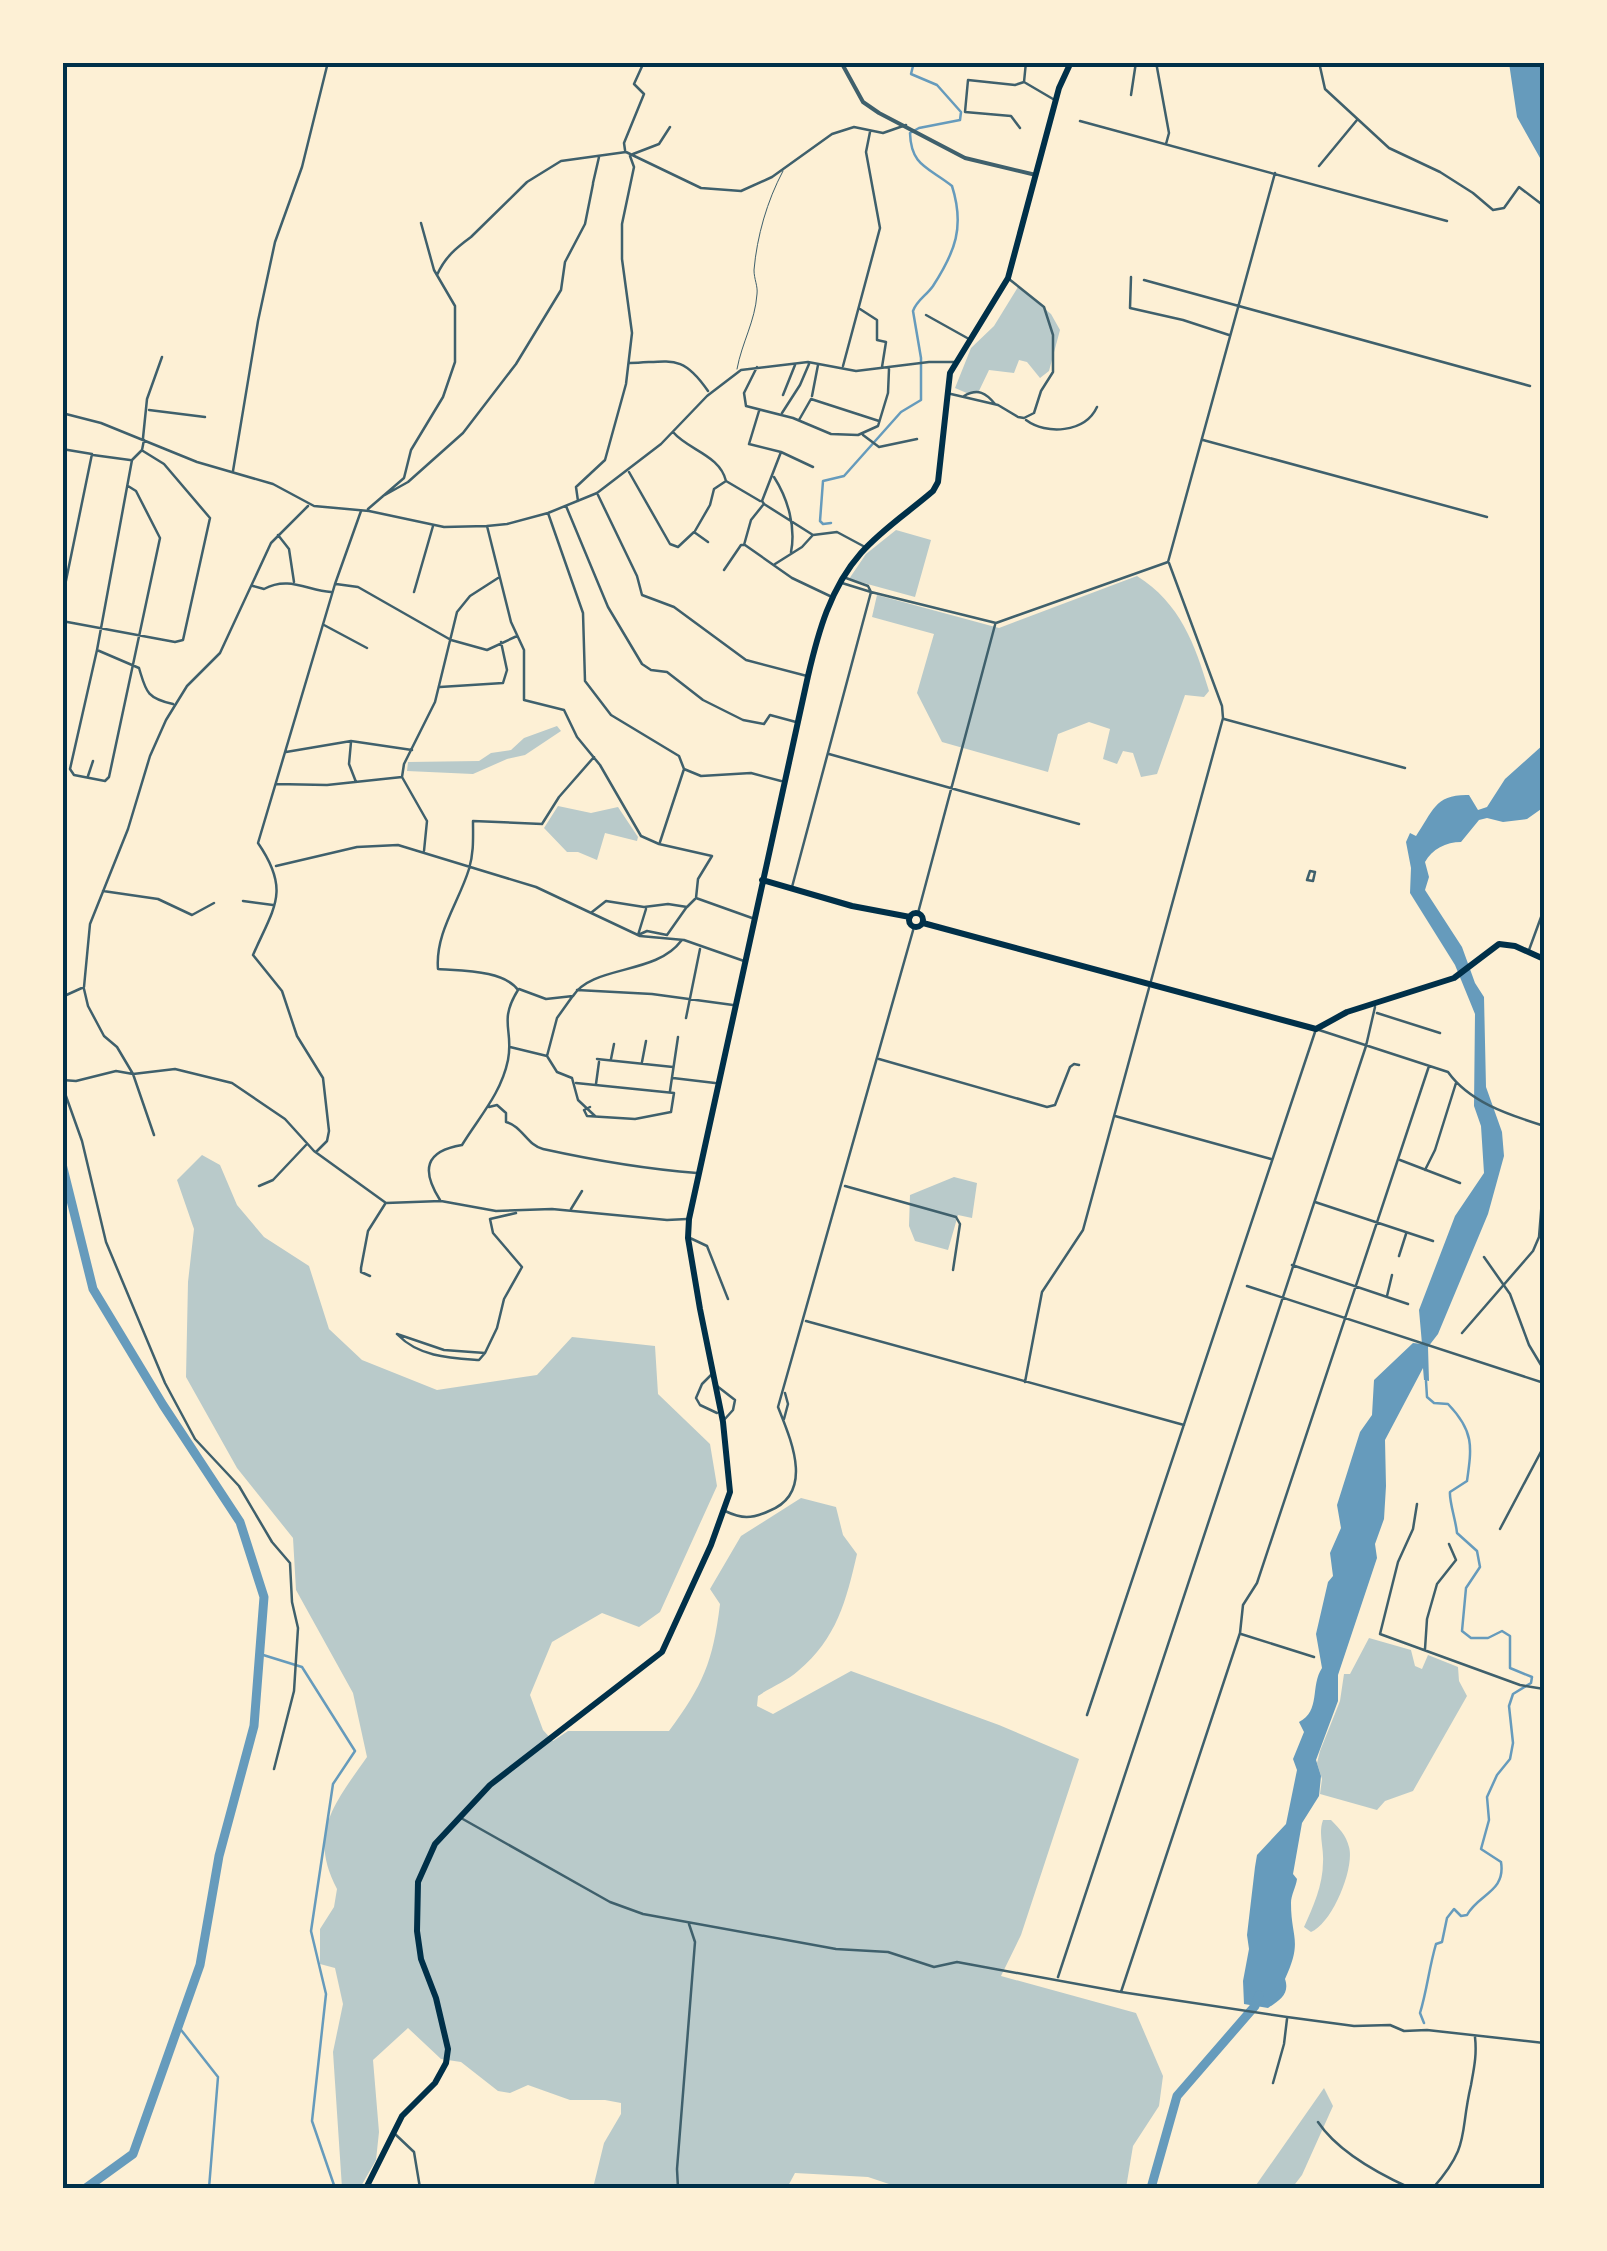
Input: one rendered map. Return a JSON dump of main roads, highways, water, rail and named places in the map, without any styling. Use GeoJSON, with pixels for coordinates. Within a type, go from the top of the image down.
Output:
{"type":"FeatureCollection","features":[{"type":"Feature","properties":{"kind":"highway"},"geometry":{"type":"LineString","coordinates":[[366,2188],[402,2116],[435,2083],[446,2063],[448,2049],[436,1998],[421,1959],[416,1909],[424,1865],[435,1844],[490,1785],[662,1652],[689,1597],[730,1492],[722,1419],[688,1238],[689,1218],[797,722],[822,620],[843,580],[866,548],[933,491],[938,482],[947,392],[956,362],[1008,278],[1056,100],[1071,62]]}},
{"type":"Feature","properties":{"kind":"highway"},"geometry":{"type":"LineString","coordinates":[[762,880],[852,906],[914,915]]}},
{"type":"Feature","properties":{"kind":"highway"},"geometry":{"type":"LineString","coordinates":[[914,915],[918,925]]}},
{"type":"Feature","properties":{"kind":"highway"},"geometry":{"type":"LineString","coordinates":[[914,915],[918,925]]}},
{"type":"Feature","properties":{"kind":"highway"},"geometry":{"type":"LineString","coordinates":[[918,925],[1316,1029],[1347,1012],[1375,1009],[1454,978],[1499,944],[1544,959]]}},
{"type":"Feature","properties":{"kind":"water"},"geometry":{"type":"Polygon","coordinates":[[[1509,63],[1544,63],[1544,165],[1517,117],[1509,63]]]}},
{"type":"Feature","properties":{"kind":"water"},"geometry":{"type":"Polygon","coordinates":[[[1544,744],[1544,807],[1527,819],[1479,820],[1461,842],[1440,847],[1425,862],[1429,877],[1425,890],[1462,947],[1484,997],[1486,1087],[1502,1132],[1504,1156],[1488,1214],[1438,1334],[1428,1347],[1429,1381],[1424,1380],[1423,1368],[1385,1440],[1384,1519],[1375,1544],[1377,1558],[1338,1675],[1338,1701],[1316,1760],[1321,1776],[1319,1796],[1302,1823],[1291,1903],[1295,1947],[1285,1993],[1268,2008],[1244,2004],[1247,1935],[1257,1855],[1286,1824],[1297,1770],[1293,1759],[1304,1732],[1299,1722],[1313,1705],[1322,1668],[1316,1634],[1328,1582],[1333,1576],[1330,1553],[1341,1528],[1337,1505],[1360,1432],[1372,1415],[1374,1380],[1413,1343],[1422,1344],[1419,1310],[1455,1216],[1484,1173],[1481,1126],[1474,1106],[1475,1014],[1455,965],[1410,893],[1406,842],[1410,833],[1416,836],[1436,806],[1449,797],[1469,795],[1478,810],[1487,807],[1505,779],[1544,744]]]}},
{"type":"Feature","properties":{"kind":"waterway"},"geometry":{"type":"LineString","coordinates":[[831,523],[820,521],[823,481],[844,476],[901,412],[921,400],[921,358],[913,311],[941,274],[956,239],[958,214],[952,186],[917,159],[910,133],[960,120],[961,112],[937,85],[911,74],[914,62]]}},
{"type":"Feature","properties":{"kind":"waterway"},"geometry":{"type":"LineString","coordinates":[[62,1164],[93,1289],[240,1522],[264,1597],[254,1726],[219,1856],[200,1965],[133,2154],[86,2188]]}},
{"type":"Feature","properties":{"kind":"waterway"},"geometry":{"type":"LineString","coordinates":[[1424,2023],[1420,2013],[1436,1944],[1442,1942],[1447,1918],[1454,1909],[1461,1916],[1467,1915],[1499,1880],[1501,1862],[1481,1849],[1489,1820],[1487,1797],[1510,1759],[1513,1743],[1509,1706],[1513,1694],[1531,1683],[1532,1677],[1510,1668],[1510,1636],[1502,1631],[1488,1638],[1471,1638],[1462,1631],[1466,1588],[1480,1567],[1477,1551],[1457,1533],[1450,1492],[1467,1481],[1469,1440],[1463,1422],[1448,1404],[1434,1403],[1427,1397],[1426,1381]]}},
{"type":"Feature","properties":{"kind":"waterway"},"geometry":{"type":"LineString","coordinates":[[260,1654],[302,1667],[355,1751],[333,1784],[311,1931],[326,1994],[312,2121],[335,2188]]}},
{"type":"Feature","properties":{"kind":"waterway"},"geometry":{"type":"LineString","coordinates":[[1151,2188],[1177,2096],[1255,2006],[1259,1995]]}},
{"type":"Feature","properties":{"kind":"waterway"},"geometry":{"type":"LineString","coordinates":[[178,2026],[218,2077],[209,2188]]}}]}
